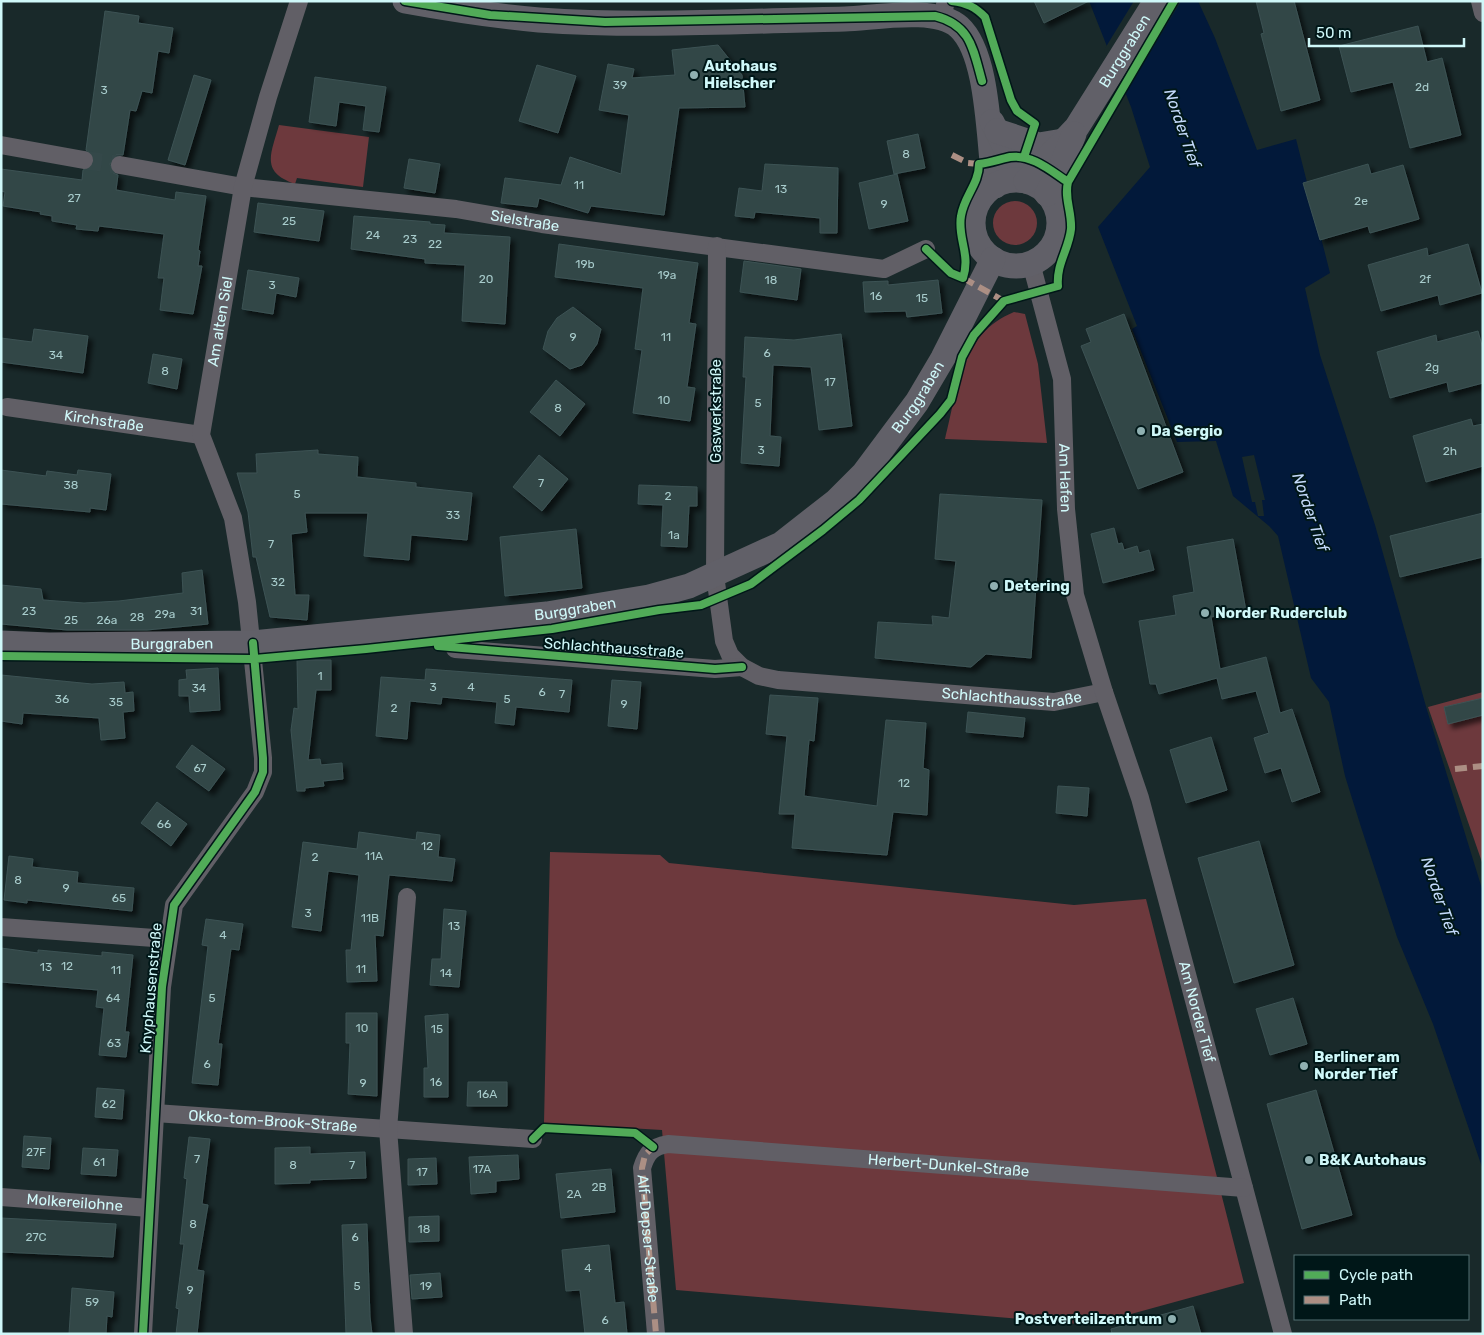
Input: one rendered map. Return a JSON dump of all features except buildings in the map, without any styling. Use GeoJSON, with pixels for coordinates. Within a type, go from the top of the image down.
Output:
{"type":"FeatureCollection","features":[{"type":"Feature","properties":{"kind":"main road"},"geometry":{"type":"LineString","coordinates":[[405,1],[490,15],[605,22],[868,19],[926,15],[944,9],[971,43],[992,123],[995,186]]}},
{"type":"Feature","properties":{"kind":"main road","name":"Burggraben"},"geometry":{"type":"LineString","coordinates":[[1024,181],[1070,134],[1106,83],[1156,1]]}},
{"type":"Feature","properties":{"kind":"main road"},"geometry":{"type":"LineString","coordinates":[[992,123],[1039,145],[1070,134]]}},
{"type":"Feature","properties":{"kind":"main road"},"geometry":{"type":"LineString","coordinates":[[992,123],[1024,181]]}},
{"type":"Feature","properties":{"kind":"main road","name":"Burggraben"},"geometry":{"type":"LineString","coordinates":[[1048,194],[1058,175],[1070,134]]}},
{"type":"Feature","properties":{"kind":"main road"},"geometry":{"type":"LineString","coordinates":[[1007,181],[1024,181],[1038,186],[1048,194],[1056,208],[1059,224],[1055,241],[1045,254],[1031,263],[1016,266],[993,260],[978,242],[973,227],[975,211],[982,196],[995,186],[1007,181]]}},
{"type":"Feature","properties":{"kind":"main road","name":"Burggraben"},"geometry":{"type":"LineString","coordinates":[[1,643],[50,645],[253,643],[547,614],[649,596],[690,586],[781,544],[836,501],[864,473],[921,395],[943,358],[993,260]]}},
{"type":"Feature","properties":{"kind":"street","name":"Am alten Siel"},"geometry":{"type":"LineString","coordinates":[[201,435],[243,187],[268,97],[299,1]]}},
{"type":"Feature","properties":{"kind":"street"},"geometry":{"type":"LineString","coordinates":[[1480,1],[1483,13]]}},
{"type":"Feature","properties":{"kind":"street"},"geometry":{"type":"LineString","coordinates":[[1,145],[84,160]]}},
{"type":"Feature","properties":{"kind":"street","name":"Sielstraße"},"geometry":{"type":"LineString","coordinates":[[120,165],[243,187],[456,209],[542,224],[884,269],[926,249]]}},
{"type":"Feature","properties":{"kind":"street","name":"Gaswerkstraße"},"geometry":{"type":"LineString","coordinates":[[715,575],[717,246]]}},
{"type":"Feature","properties":{"kind":"street","name":"Am Hafen"},"geometry":{"type":"LineString","coordinates":[[1031,263],[1062,379],[1066,509],[1075,595],[1104,692]]}},
{"type":"Feature","properties":{"kind":"street","name":"Kirchstraße"},"geometry":{"type":"LineString","coordinates":[[7,407],[201,435]]}},
{"type":"Feature","properties":{"kind":"street"},"geometry":{"type":"LineString","coordinates":[[201,435],[233,518],[253,643]]}},
{"type":"Feature","properties":{"kind":"street","name":"Schlachthausstraße"},"geometry":{"type":"LineString","coordinates":[[715,575],[724,641],[730,655],[742,667],[759,676],[778,680],[1054,702],[1104,692]]}},
{"type":"Feature","properties":{"kind":"street","name":"Knyphausenstraße"},"geometry":{"type":"LineString","coordinates":[[143,1334],[162,987],[168,939],[174,905],[254,792],[263,772],[253,643]]}},
{"type":"Feature","properties":{"kind":"street","name":"Schlachthausstraße"},"geometry":{"type":"LineString","coordinates":[[455,649],[715,669],[742,667]]}},
{"type":"Feature","properties":{"kind":"street","name":"Am Norder Tief"},"geometry":{"type":"LineString","coordinates":[[1104,692],[1140,798],[1283,1334]]}},
{"type":"Feature","properties":{"kind":"street"},"geometry":{"type":"LineString","coordinates":[[404,1334],[388,1129],[407,896]]}},
{"type":"Feature","properties":{"kind":"street"},"geometry":{"type":"LineString","coordinates":[[1,927],[168,939]]}},
{"type":"Feature","properties":{"kind":"street","name":"Okko-tom-Brook-Straße"},"geometry":{"type":"LineString","coordinates":[[155,1113],[533,1139]]}},
{"type":"Feature","properties":{"kind":"street","name":"Herbert-Dunkel-Straße"},"geometry":{"type":"LineString","coordinates":[[653,1147],[668,1144],[1244,1188]]}},
{"type":"Feature","properties":{"kind":"street","name":"Alf-Depser-Straße"},"geometry":{"type":"LineString","coordinates":[[653,1147],[646,1156],[642,1168],[656,1334]]}},
{"type":"Feature","properties":{"kind":"street","name":"Molkereilohne"},"geometry":{"type":"LineString","coordinates":[[1,1197],[149,1208]]}},
{"type":"Feature","properties":{"kind":"shaded area"},"geometry":{"type":"Polygon","coordinates":[[[279,125],[369,137],[363,187],[297,178],[295,184],[277,174],[272,168],[271,153],[279,125]]]}},
{"type":"Feature","properties":{"kind":"shaded area"},"geometry":{"type":"Polygon","coordinates":[[[1015,201],[1027,205],[1033,211],[1037,223],[1033,235],[1027,241],[1015,245],[1003,241],[997,235],[993,223],[997,211],[1003,205],[1015,201]]]}},
{"type":"Feature","properties":{"kind":"shaded area"},"geometry":{"type":"Polygon","coordinates":[[[1014,312],[1025,314],[1038,364],[1047,443],[945,439],[958,383],[972,349],[982,334],[996,322],[1014,312]]]}},
{"type":"Feature","properties":{"kind":"shaded area"},"geometry":{"type":"Polygon","coordinates":[[[1483,692],[1483,865],[1428,707],[1483,692]]]}},
{"type":"Feature","properties":{"kind":"shaded area"},"geometry":{"type":"Polygon","coordinates":[[[550,852],[660,855],[669,863],[1074,905],[1146,899],[1244,1283],[1091,1325],[676,1290],[662,1130],[544,1123],[550,852]]]}},
{"type":"Feature","properties":{"kind":"water","name":"Norder Tief"},"geometry":{"type":"Polygon","coordinates":[[[1089,1],[1198,1],[1215,38],[1257,150],[1296,139],[1330,273],[1305,288],[1320,355],[1375,525],[1427,710],[1483,892],[1483,1170],[1433,1024],[1397,937],[1345,776],[1329,702],[1311,678],[1278,536],[1233,496],[1216,441],[1177,442],[1132,329],[1137,326],[1098,227],[1150,167],[1131,107],[1089,1]]]}},
{"type":"Feature","properties":{"kind":"pier"},"geometry":{"type":"Polygon","coordinates":[[[1134,1],[1181,1],[1124,95],[1104,50],[1134,1]]]}},
{"type":"Feature","properties":{"kind":"pier"},"geometry":{"type":"Polygon","coordinates":[[[1254,455],[1265,500],[1262,500],[1264,516],[1258,516],[1255,502],[1252,502],[1242,457],[1254,455]]]}},
{"type":"Feature","properties":{"kind":"tunnel"},"geometry":{"type":"LineString","coordinates":[[84,160],[120,165]]}},
{"type":"Feature","properties":{"kind":"marked path"},"geometry":{"type":"LineString","coordinates":[[952,155],[968,163],[979,164]]}},
{"type":"Feature","properties":{"kind":"marked path"},"geometry":{"type":"LineString","coordinates":[[963,278],[1004,301]]}},
{"type":"Feature","properties":{"kind":"marked path"},"geometry":{"type":"LineString","coordinates":[[1455,769],[1483,766]]}},
{"type":"Feature","properties":{"kind":"marked path"},"geometry":{"type":"LineString","coordinates":[[650,1145],[653,1147],[645,1155],[642,1168],[656,1334]]}},
{"type":"Feature","properties":{"kind":"cycle path"},"geometry":{"type":"LineString","coordinates":[[405,1],[490,15],[605,22],[935,16],[956,25],[969,40],[982,81]]}},
{"type":"Feature","properties":{"kind":"cycle path"},"geometry":{"type":"LineString","coordinates":[[952,1],[970,6],[985,17],[1011,100],[1017,111],[1035,124],[1024,157]]}},
{"type":"Feature","properties":{"kind":"cycle path"},"geometry":{"type":"LineString","coordinates":[[1068,182],[1174,1]]}},
{"type":"Feature","properties":{"kind":"cycle path"},"geometry":{"type":"LineString","coordinates":[[1,656],[253,659],[366,649],[552,629],[659,610],[701,605],[751,584],[823,530],[859,500],[940,414],[951,400],[962,357],[974,335],[1004,301],[1058,286],[1059,271],[1071,229],[1067,194],[1068,182],[1041,164],[1026,158],[1010,157],[979,164],[977,178],[965,202],[961,216],[960,224],[966,261],[963,278],[951,273],[926,249]]}},
{"type":"Feature","properties":{"kind":"cycle path"},"geometry":{"type":"LineString","coordinates":[[143,1334],[162,987],[174,905],[255,792],[263,772],[253,643]]}},
{"type":"Feature","properties":{"kind":"cycle path"},"geometry":{"type":"LineString","coordinates":[[438,646],[715,669],[742,667]]}},
{"type":"Feature","properties":{"kind":"cycle path"},"geometry":{"type":"LineString","coordinates":[[533,1139],[544,1128],[635,1133],[653,1147]]}},
{"type":"Feature","properties":{"kind":"place","name":"Autohaus Hielscher"},"geometry":{"type":"Point","coordinates":[694,75]}},
{"type":"Feature","properties":{"kind":"place","name":"Da Sergio"},"geometry":{"type":"Point","coordinates":[1141,431]}},
{"type":"Feature","properties":{"kind":"place","name":"Detering"},"geometry":{"type":"Point","coordinates":[994,586]}},
{"type":"Feature","properties":{"kind":"place","name":"Norder Ruderclub"},"geometry":{"type":"Point","coordinates":[1205,613]}},
{"type":"Feature","properties":{"kind":"place","name":"Berliner am Norder Tief"},"geometry":{"type":"Point","coordinates":[1304,1066]}},
{"type":"Feature","properties":{"kind":"place","name":"B&K Autohaus"},"geometry":{"type":"Point","coordinates":[1309,1160]}},
{"type":"Feature","properties":{"kind":"place","name":"Postverteilzentrum"},"geometry":{"type":"Point","coordinates":[1172,1319]}}]}
